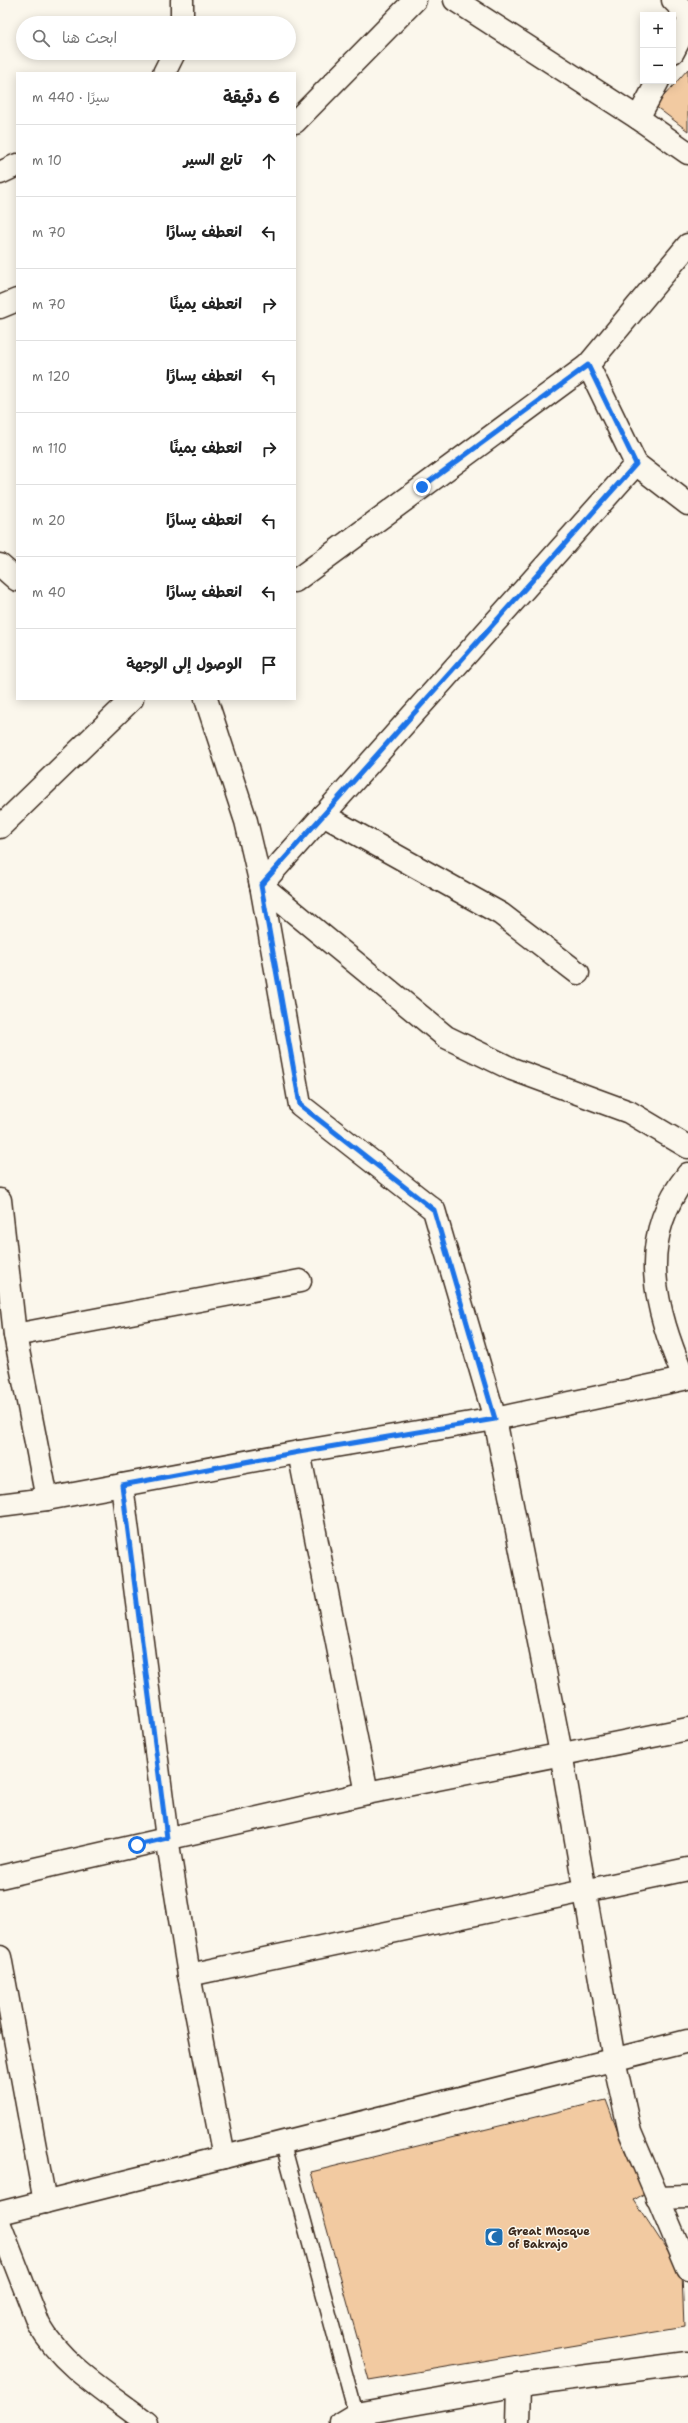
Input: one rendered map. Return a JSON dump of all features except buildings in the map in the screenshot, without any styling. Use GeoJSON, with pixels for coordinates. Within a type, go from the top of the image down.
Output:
{"type":"FeatureCollection","features":[{"type":"Feature","properties":{"kind":"street"},"geometry":{"type":"LineString","coordinates":[[182,0],[182,16]]}},
{"type":"Feature","properties":{"kind":"street"},"geometry":{"type":"LineString","coordinates":[[296,121],[415,0]]}},
{"type":"Feature","properties":{"kind":"street"},"geometry":{"type":"LineString","coordinates":[[455,0],[638,118],[688,154]]}},
{"type":"Feature","properties":{"kind":"street"},"geometry":{"type":"LineString","coordinates":[[673,0],[688,15]]}},
{"type":"Feature","properties":{"kind":"street"},"geometry":{"type":"LineString","coordinates":[[675,48],[688,24]]}},
{"type":"Feature","properties":{"kind":"street"},"geometry":{"type":"LineString","coordinates":[[164,72],[170,60]]}},
{"type":"Feature","properties":{"kind":"street"},"geometry":{"type":"LineString","coordinates":[[638,118],[656,84]]}},
{"type":"Feature","properties":{"kind":"street"},"geometry":{"type":"LineString","coordinates":[[0,172],[16,165]]}},
{"type":"Feature","properties":{"kind":"street"},"geometry":{"type":"LineString","coordinates":[[296,580],[588,365],[688,245]]}},
{"type":"Feature","properties":{"kind":"street"},"geometry":{"type":"LineString","coordinates":[[0,307],[16,300]]}},
{"type":"Feature","properties":{"kind":"street"},"geometry":{"type":"LineString","coordinates":[[588,365],[636,464],[688,504]]}},
{"type":"Feature","properties":{"kind":"street"},"geometry":{"type":"LineString","coordinates":[[261,885],[636,464]]}},
{"type":"Feature","properties":{"kind":"street"},"geometry":{"type":"LineString","coordinates":[[0,565],[16,579]]}},
{"type":"Feature","properties":{"kind":"street"},"geometry":{"type":"LineString","coordinates":[[0,827],[131,700]]}},
{"type":"Feature","properties":{"kind":"street"},"geometry":{"type":"LineString","coordinates":[[206,700],[246,821],[261,885],[300,1105],[434,1210],[495,1419],[560,1753],[614,2060],[630,2132],[688,2269]]}},
{"type":"Feature","properties":{"kind":"street"},"geometry":{"type":"LineString","coordinates":[[323,816],[501,914],[578,973]]}},
{"type":"Feature","properties":{"kind":"street"},"geometry":{"type":"LineString","coordinates":[[261,885],[446,1037],[512,1069],[629,1112],[688,1147]]}},
{"type":"Feature","properties":{"kind":"street"},"geometry":{"type":"LineString","coordinates":[[0,1505],[47,1499],[299,1452],[495,1419],[686,1378],[662,1323],[657,1301],[656,1258],[663,1219],[674,1195],[688,1174]]}},
{"type":"Feature","properties":{"kind":"street"},"geometry":{"type":"LineString","coordinates":[[0,1200],[15,1335],[47,1499]]}},
{"type":"Feature","properties":{"kind":"street"},"geometry":{"type":"LineString","coordinates":[[15,1335],[300,1281]]}},
{"type":"Feature","properties":{"kind":"street"},"geometry":{"type":"LineString","coordinates":[[299,1452],[367,1793]]}},
{"type":"Feature","properties":{"kind":"street"},"geometry":{"type":"LineString","coordinates":[[122,1485],[167,1838],[190,1975],[224,2157]]}},
{"type":"Feature","properties":{"kind":"street"},"geometry":{"type":"LineString","coordinates":[[0,1877],[367,1793],[560,1753],[688,1729]]}},
{"type":"Feature","properties":{"kind":"street"},"geometry":{"type":"LineString","coordinates":[[190,1975],[688,1869]]}},
{"type":"Feature","properties":{"kind":"street"},"geometry":{"type":"LineString","coordinates":[[0,1957],[45,2202]]}},
{"type":"Feature","properties":{"kind":"street"},"geometry":{"type":"LineString","coordinates":[[0,2213],[224,2157],[283,2144],[688,2041]]}},
{"type":"Feature","properties":{"kind":"street"},"geometry":{"type":"LineString","coordinates":[[657,2198],[688,2197]]}},
{"type":"Feature","properties":{"kind":"street"},"geometry":{"type":"LineString","coordinates":[[0,2225],[39,2325],[47,2339],[69,2362],[148,2423]]}},
{"type":"Feature","properties":{"kind":"street"},"geometry":{"type":"LineString","coordinates":[[349,2418],[519,2385],[688,2363]]}},
{"type":"Feature","properties":{"kind":"street"},"geometry":{"type":"LineString","coordinates":[[518,2423],[519,2385]]}},
{"type":"Feature","properties":{"kind":"lane"},"geometry":{"type":"LineString","coordinates":[[283,2144],[349,2418]]}},
{"type":"Feature","properties":{"kind":"place","name":"Great Mosque of Bakrajo"},"geometry":{"type":"Point","coordinates":[494,2237]}},
{"type":"Feature","properties":{"kind":"route"},"geometry":{"type":"LineString","coordinates":[[137,1845],[167,1838],[122,1485],[299,1452],[495,1419],[434,1210],[300,1105],[261,885],[636,464],[588,365],[422,487]]}}]}
